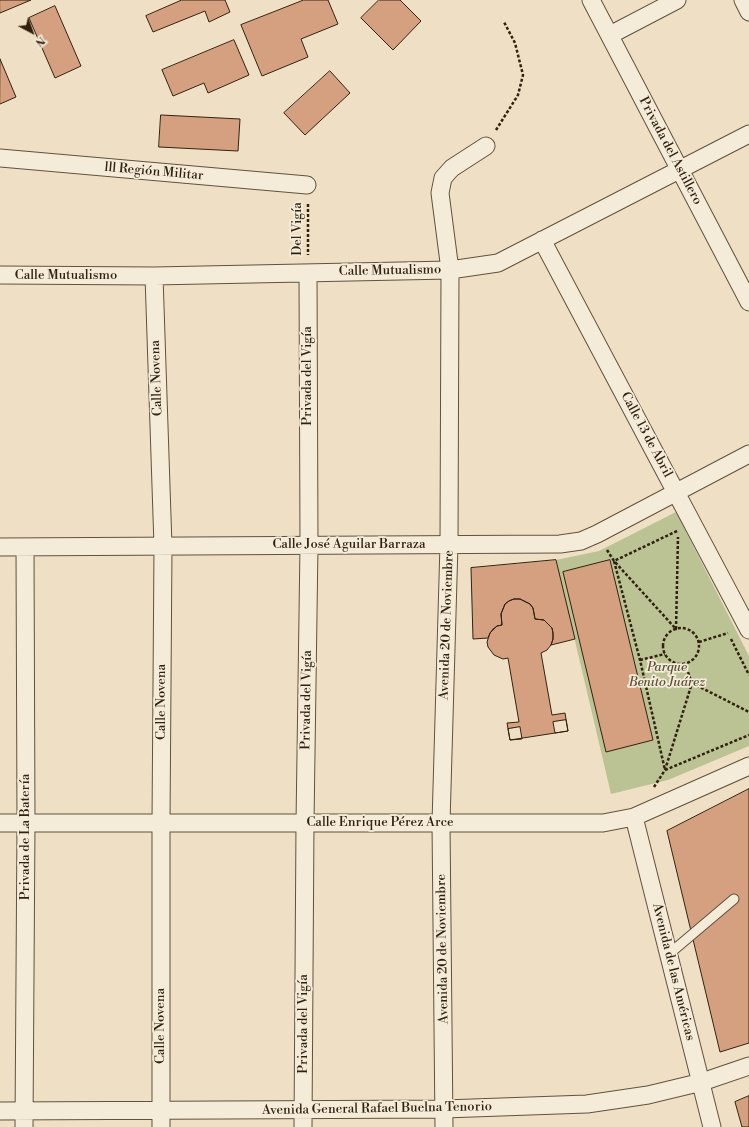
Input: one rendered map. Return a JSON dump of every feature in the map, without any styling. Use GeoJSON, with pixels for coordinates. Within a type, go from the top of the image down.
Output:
{"type":"FeatureCollection","features":[{"type":"Feature","properties":{"kind":"street","name":"Privada del Astillero"},"geometry":{"type":"LineString","coordinates":[[591,0],[749,302]]}},
{"type":"Feature","properties":{"kind":"street"},"geometry":{"type":"LineString","coordinates":[[610,35],[677,0]]}},
{"type":"Feature","properties":{"kind":"street"},"geometry":{"type":"LineString","coordinates":[[743,0],[749,12]]}},
{"type":"Feature","properties":{"kind":"street","name":"Calle Mutualismo"},"geometry":{"type":"LineString","coordinates":[[0,275],[154,276],[450,270],[498,263],[749,134]]}},
{"type":"Feature","properties":{"kind":"street","name":"Avenida 20 de Noviembre"},"geometry":{"type":"LineString","coordinates":[[444,1127],[441,823],[449,544],[450,270],[440,194],[443,178],[452,168],[486,146]]}},
{"type":"Feature","properties":{"kind":"street","name":"lll Región Militar"},"geometry":{"type":"LineString","coordinates":[[0,158],[307,185]]}},
{"type":"Feature","properties":{"kind":"street","name":"Calle 13 de Abril"},"geometry":{"type":"LineString","coordinates":[[542,240],[749,630]]}},
{"type":"Feature","properties":{"kind":"street","name":"Privada del Vigía"},"geometry":{"type":"LineString","coordinates":[[303,1127],[309,545],[308,273]]}},
{"type":"Feature","properties":{"kind":"street","name":"Calle Novena"},"geometry":{"type":"LineString","coordinates":[[154,276],[163,546],[161,1119]]}},
{"type":"Feature","properties":{"kind":"street","name":"Calle José Aguilar Barraza"},"geometry":{"type":"LineString","coordinates":[[0,547],[560,544],[581,540],[597,534],[749,454]]}},
{"type":"Feature","properties":{"kind":"street","name":"Privada de La Batería"},"geometry":{"type":"LineString","coordinates":[[25,547],[25,1119]]}},
{"type":"Feature","properties":{"kind":"street","name":"Calle Enrique Pérez Arce"},"geometry":{"type":"LineString","coordinates":[[0,823],[603,823],[634,817],[749,766]]}},
{"type":"Feature","properties":{"kind":"street","name":"Avenida de las Américas"},"geometry":{"type":"LineString","coordinates":[[634,817],[702,1082],[712,1127]]}},
{"type":"Feature","properties":{"kind":"street","name":"Avenida General Rafael Buelna Tenorio"},"geometry":{"type":"LineString","coordinates":[[0,1111],[25,1119],[161,1119],[303,1110],[444,1109],[587,1104],[648,1095],[702,1082],[749,1066]]}},
{"type":"Feature","properties":{"kind":"lane"},"geometry":{"type":"LineString","coordinates":[[669,954],[734,899]]}},
{"type":"Feature","properties":{"kind":"path"},"geometry":{"type":"LineString","coordinates":[[486,146],[518,95],[523,76],[515,43],[504,22]]}},
{"type":"Feature","properties":{"kind":"path","name":"Del Vigía"},"geometry":{"type":"LineString","coordinates":[[307,185],[308,273]]}},
{"type":"Feature","properties":{"kind":"path"},"geometry":{"type":"LineString","coordinates":[[614,561],[678,531]]}},
{"type":"Feature","properties":{"kind":"path"},"geometry":{"type":"LineString","coordinates":[[678,531],[681,538]]}},
{"type":"Feature","properties":{"kind":"path"},"geometry":{"type":"LineString","coordinates":[[676,629],[678,531]]}},
{"type":"Feature","properties":{"kind":"path"},"geometry":{"type":"LineString","coordinates":[[597,534],[614,561],[676,629]]}},
{"type":"Feature","properties":{"kind":"path"},"geometry":{"type":"LineString","coordinates":[[614,561],[640,660],[665,770]]}},
{"type":"Feature","properties":{"kind":"path"},"geometry":{"type":"LineString","coordinates":[[686,628],[690,630],[699,642],[698,654],[691,662],[676,664],[665,654],[663,642],[666,636],[676,629],[686,628]]}},
{"type":"Feature","properties":{"kind":"path"},"geometry":{"type":"LineString","coordinates":[[699,642],[728,633],[749,675]]}},
{"type":"Feature","properties":{"kind":"path"},"geometry":{"type":"LineString","coordinates":[[640,660],[665,654]]}},
{"type":"Feature","properties":{"kind":"path"},"geometry":{"type":"LineString","coordinates":[[654,788],[665,770],[692,683],[685,664]]}},
{"type":"Feature","properties":{"kind":"path"},"geometry":{"type":"LineString","coordinates":[[692,683],[749,712]]}},
{"type":"Feature","properties":{"kind":"path"},"geometry":{"type":"LineString","coordinates":[[665,770],[749,735]]}},
{"type":"Feature","properties":{"kind":"green space","name":"Parque Benito Juárez"},"geometry":{"type":"Polygon","coordinates":[[[676,512],[749,656],[749,746],[668,780],[611,794],[556,560],[599,551],[676,512]]]}},
{"type":"Feature","properties":{"kind":"building"},"geometry":{"type":"Polygon","coordinates":[[[0,0],[31,0],[0,13],[0,0]]]}},
{"type":"Feature","properties":{"kind":"building"},"geometry":{"type":"Polygon","coordinates":[[[182,0],[225,0],[230,12],[209,22],[205,11],[153,32],[146,16],[182,0]]]}},
{"type":"Feature","properties":{"kind":"building"},"geometry":{"type":"Polygon","coordinates":[[[304,0],[328,0],[338,24],[301,39],[308,57],[262,76],[241,25],[304,0]]]}},
{"type":"Feature","properties":{"kind":"building"},"geometry":{"type":"Polygon","coordinates":[[[379,0],[400,0],[421,21],[393,50],[361,18],[379,0]]]}},
{"type":"Feature","properties":{"kind":"building"},"geometry":{"type":"Polygon","coordinates":[[[55,6],[81,66],[55,78],[29,18],[55,6]]]}},
{"type":"Feature","properties":{"kind":"building"},"geometry":{"type":"Polygon","coordinates":[[[234,40],[249,75],[208,93],[204,83],[173,96],[162,70],[234,40]]]}},
{"type":"Feature","properties":{"kind":"building"},"geometry":{"type":"Polygon","coordinates":[[[0,59],[16,97],[0,104],[0,59]]]}},
{"type":"Feature","properties":{"kind":"building"},"geometry":{"type":"Polygon","coordinates":[[[330,71],[350,93],[305,135],[284,113],[330,71]]]}},
{"type":"Feature","properties":{"kind":"building"},"geometry":{"type":"Polygon","coordinates":[[[161,115],[240,119],[238,151],[159,147],[161,115]]]}},
{"type":"Feature","properties":{"kind":"building"},"geometry":{"type":"Polygon","coordinates":[[[556,560],[575,639],[551,645],[553,639],[552,628],[544,620],[535,619],[533,608],[530,604],[520,599],[514,599],[505,604],[501,614],[502,625],[493,629],[488,638],[473,639],[471,568],[556,560]]]}},
{"type":"Feature","properties":{"kind":"building"},"geometry":{"type":"Polygon","coordinates":[[[610,560],[653,740],[606,752],[563,572],[610,560]]]}},
{"type":"Feature","properties":{"kind":"building"},"geometry":{"type":"Polygon","coordinates":[[[514,599],[520,599],[530,604],[533,608],[535,619],[544,620],[552,628],[553,639],[551,645],[547,650],[541,653],[552,715],[565,713],[568,731],[510,740],[507,723],[519,722],[508,658],[503,659],[494,655],[488,647],[487,642],[490,633],[497,626],[502,625],[501,614],[505,604],[514,599]]]}},
{"type":"Feature","properties":{"kind":"building"},"geometry":{"type":"Polygon","coordinates":[[[566,720],[568,731],[555,733],[553,722],[566,720]]]}},
{"type":"Feature","properties":{"kind":"building"},"geometry":{"type":"Polygon","coordinates":[[[520,727],[522,739],[510,740],[508,729],[520,727]]]}},
{"type":"Feature","properties":{"kind":"building"},"geometry":{"type":"Polygon","coordinates":[[[749,789],[749,1043],[720,1052],[667,831],[749,789]]]}},
{"type":"Feature","properties":{"kind":"building"},"geometry":{"type":"Polygon","coordinates":[[[749,1096],[749,1127],[742,1127],[735,1102],[749,1096]]]}}]}
